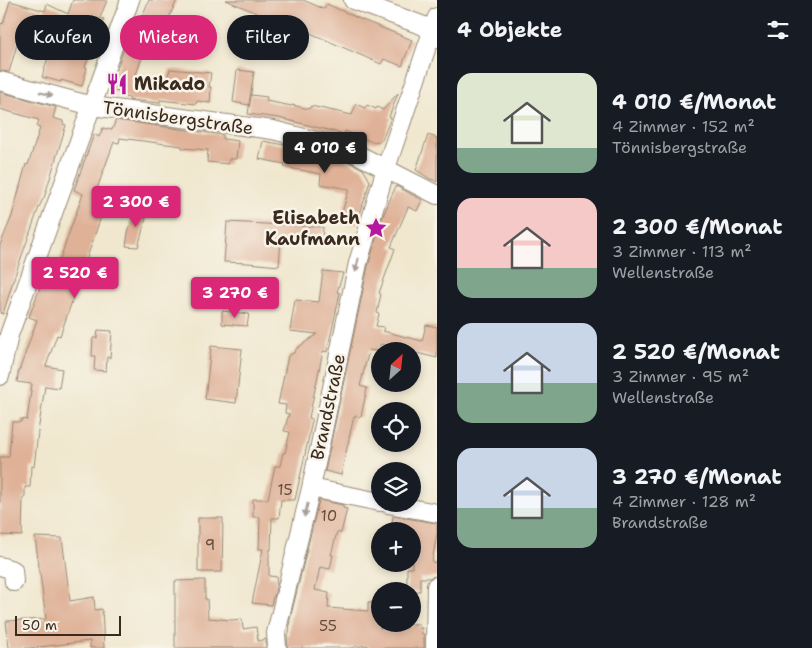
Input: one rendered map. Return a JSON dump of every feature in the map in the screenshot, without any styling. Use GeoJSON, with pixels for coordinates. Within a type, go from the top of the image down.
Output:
{"type":"FeatureCollection","features":[{"type":"Feature","properties":{"kind":"street"},"geometry":{"type":"LineString","coordinates":[[0,376],[9,335],[130,0]]}},
{"type":"Feature","properties":{"kind":"street"},"geometry":{"type":"LineString","coordinates":[[354,0],[435,30]]}},
{"type":"Feature","properties":{"kind":"street","name":"Brandstraße"},"geometry":{"type":"LineString","coordinates":[[277,648],[276,632],[311,488],[358,263],[386,168],[435,30]]}},
{"type":"Feature","properties":{"kind":"street","name":"Tönnisbergstraße"},"geometry":{"type":"LineString","coordinates":[[0,81],[92,106],[273,130],[346,148],[437,195]]}},
{"type":"Feature","properties":{"kind":"street"},"geometry":{"type":"LineString","coordinates":[[311,488],[371,500]]}},
{"type":"Feature","properties":{"kind":"street"},"geometry":{"type":"LineString","coordinates":[[421,510],[437,513]]}},
{"type":"Feature","properties":{"kind":"street"},"geometry":{"type":"LineString","coordinates":[[0,566],[13,570],[14,582]]}},
{"type":"Feature","properties":{"kind":"street"},"geometry":{"type":"LineString","coordinates":[[435,648],[436,586]]}},
{"type":"Feature","properties":{"kind":"building"},"geometry":{"type":"Polygon","coordinates":[[[73,0],[107,0],[101,15],[15,15],[15,51],[9,72],[0,71],[0,23],[3,24],[10,1],[45,11],[47,4],[68,14],[73,0]]]}},
{"type":"Feature","properties":{"kind":"building"},"geometry":{"type":"Polygon","coordinates":[[[149,0],[177,0],[170,15],[143,15],[149,0]]]}},
{"type":"Feature","properties":{"kind":"building"},"geometry":{"type":"Polygon","coordinates":[[[226,0],[303,0],[324,9],[327,4],[412,40],[402,66],[384,59],[381,64],[309,32],[309,15],[261,15],[226,0]]]}},
{"type":"Feature","properties":{"kind":"building"},"geometry":{"type":"Polygon","coordinates":[[[47,60],[88,60],[82,86],[42,77],[47,60]]]}},
{"type":"Feature","properties":{"kind":"building"},"geometry":{"type":"Polygon","coordinates":[[[120,60],[141,60],[135,78],[166,82],[170,69],[211,73],[209,87],[211,87],[210,103],[197,101],[196,104],[160,100],[160,103],[129,100],[130,98],[123,97],[122,92],[114,91],[111,86],[120,60]]]}},
{"type":"Feature","properties":{"kind":"building"},"geometry":{"type":"Polygon","coordinates":[[[237,70],[254,72],[249,105],[233,102],[237,70]]]}},
{"type":"Feature","properties":{"kind":"building"},"geometry":{"type":"Polygon","coordinates":[[[0,92],[56,107],[53,118],[63,121],[63,124],[66,125],[44,198],[39,207],[3,314],[0,313],[0,245],[12,216],[26,164],[28,165],[40,128],[37,127],[39,120],[0,109],[0,92]]]}},
{"type":"Feature","properties":{"kind":"building"},"geometry":{"type":"Polygon","coordinates":[[[398,93],[382,140],[375,143],[345,131],[344,134],[279,118],[248,114],[251,95],[267,97],[266,101],[309,109],[311,106],[352,115],[356,104],[365,108],[367,105],[383,110],[398,93]]]}},
{"type":"Feature","properties":{"kind":"building"},"geometry":{"type":"Polygon","coordinates":[[[116,120],[223,135],[223,139],[238,141],[236,159],[229,159],[229,164],[207,162],[208,150],[182,148],[182,146],[120,138],[119,143],[114,142],[95,194],[105,197],[102,204],[105,205],[60,336],[57,335],[46,366],[62,369],[59,388],[45,386],[34,467],[31,466],[30,487],[25,487],[25,497],[23,497],[22,536],[0,535],[0,457],[9,457],[12,422],[21,422],[21,419],[27,420],[32,384],[17,382],[18,374],[37,320],[29,317],[42,282],[51,285],[83,194],[74,190],[94,134],[99,137],[103,128],[112,130],[116,120]]]}},
{"type":"Feature","properties":{"kind":"building"},"geometry":{"type":"Polygon","coordinates":[[[428,135],[437,138],[437,182],[416,170],[428,135]]]}},
{"type":"Feature","properties":{"kind":"building"},"geometry":{"type":"Polygon","coordinates":[[[263,141],[301,148],[343,159],[363,169],[370,181],[357,224],[339,223],[349,189],[320,184],[321,174],[284,167],[285,164],[259,159],[263,141]]]}},
{"type":"Feature","properties":{"kind":"building"},"geometry":{"type":"Polygon","coordinates":[[[396,186],[422,200],[417,211],[408,207],[391,247],[395,249],[379,293],[381,294],[376,326],[384,327],[383,331],[422,341],[426,325],[437,327],[437,358],[421,354],[421,342],[371,342],[371,350],[369,350],[360,386],[367,388],[361,417],[354,416],[341,475],[325,471],[368,266],[382,218],[396,186]]]}},
{"type":"Feature","properties":{"kind":"building"},"geometry":{"type":"Polygon","coordinates":[[[135,209],[148,211],[138,247],[126,246],[135,209]]]}},
{"type":"Feature","properties":{"kind":"building"},"geometry":{"type":"Polygon","coordinates":[[[227,222],[323,227],[322,241],[281,239],[279,266],[224,262],[227,222]]]}},
{"type":"Feature","properties":{"kind":"building"},"geometry":{"type":"Polygon","coordinates":[[[323,271],[343,273],[337,292],[340,293],[327,352],[323,351],[309,418],[312,419],[309,436],[295,500],[281,500],[279,518],[272,518],[269,576],[277,577],[274,597],[271,605],[252,603],[263,549],[259,549],[260,517],[253,517],[253,499],[268,499],[275,466],[280,466],[283,453],[285,453],[290,432],[284,431],[289,414],[285,413],[286,405],[278,404],[288,356],[317,334],[290,331],[295,300],[319,302],[323,271]]]}},
{"type":"Feature","properties":{"kind":"building"},"geometry":{"type":"Polygon","coordinates":[[[222,311],[249,314],[247,326],[222,324],[222,311]]]}},
{"type":"Feature","properties":{"kind":"building"},"geometry":{"type":"Polygon","coordinates":[[[98,330],[112,331],[110,358],[107,357],[106,371],[94,370],[95,356],[92,356],[93,338],[97,338],[98,330]]]}},
{"type":"Feature","properties":{"kind":"building"},"geometry":{"type":"Polygon","coordinates":[[[211,346],[242,349],[236,403],[205,399],[211,346]]]}},
{"type":"Feature","properties":{"kind":"building"},"geometry":{"type":"Polygon","coordinates":[[[319,500],[343,505],[343,508],[347,509],[341,533],[337,532],[331,555],[333,555],[330,569],[320,567],[315,590],[329,593],[328,608],[368,611],[368,602],[371,602],[371,632],[421,632],[422,628],[424,648],[368,648],[368,645],[350,648],[288,648],[287,635],[289,634],[290,619],[319,500]]]}},
{"type":"Feature","properties":{"kind":"building"},"geometry":{"type":"Polygon","coordinates":[[[393,516],[437,523],[432,562],[437,563],[437,576],[420,578],[420,582],[407,582],[407,572],[421,572],[421,522],[392,522],[393,516]]]}},
{"type":"Feature","properties":{"kind":"building"},"geometry":{"type":"Polygon","coordinates":[[[198,518],[223,518],[222,572],[198,572],[198,518]]]}},
{"type":"Feature","properties":{"kind":"building"},"geometry":{"type":"Polygon","coordinates":[[[35,537],[62,538],[70,601],[94,597],[95,610],[102,609],[104,648],[90,648],[90,641],[30,648],[9,648],[6,621],[46,619],[35,537]]]}},
{"type":"Feature","properties":{"kind":"building"},"geometry":{"type":"Polygon","coordinates":[[[205,580],[208,618],[242,619],[243,629],[256,627],[258,641],[266,639],[266,648],[175,648],[175,581],[205,580]]]}},
{"type":"Feature","properties":{"kind":"place","name":"Mikado"},"geometry":{"type":"Point","coordinates":[117,84]}},
{"type":"Feature","properties":{"kind":"place","name":"Elisabeth Kaufmann"},"geometry":{"type":"Point","coordinates":[376,228]}}]}
